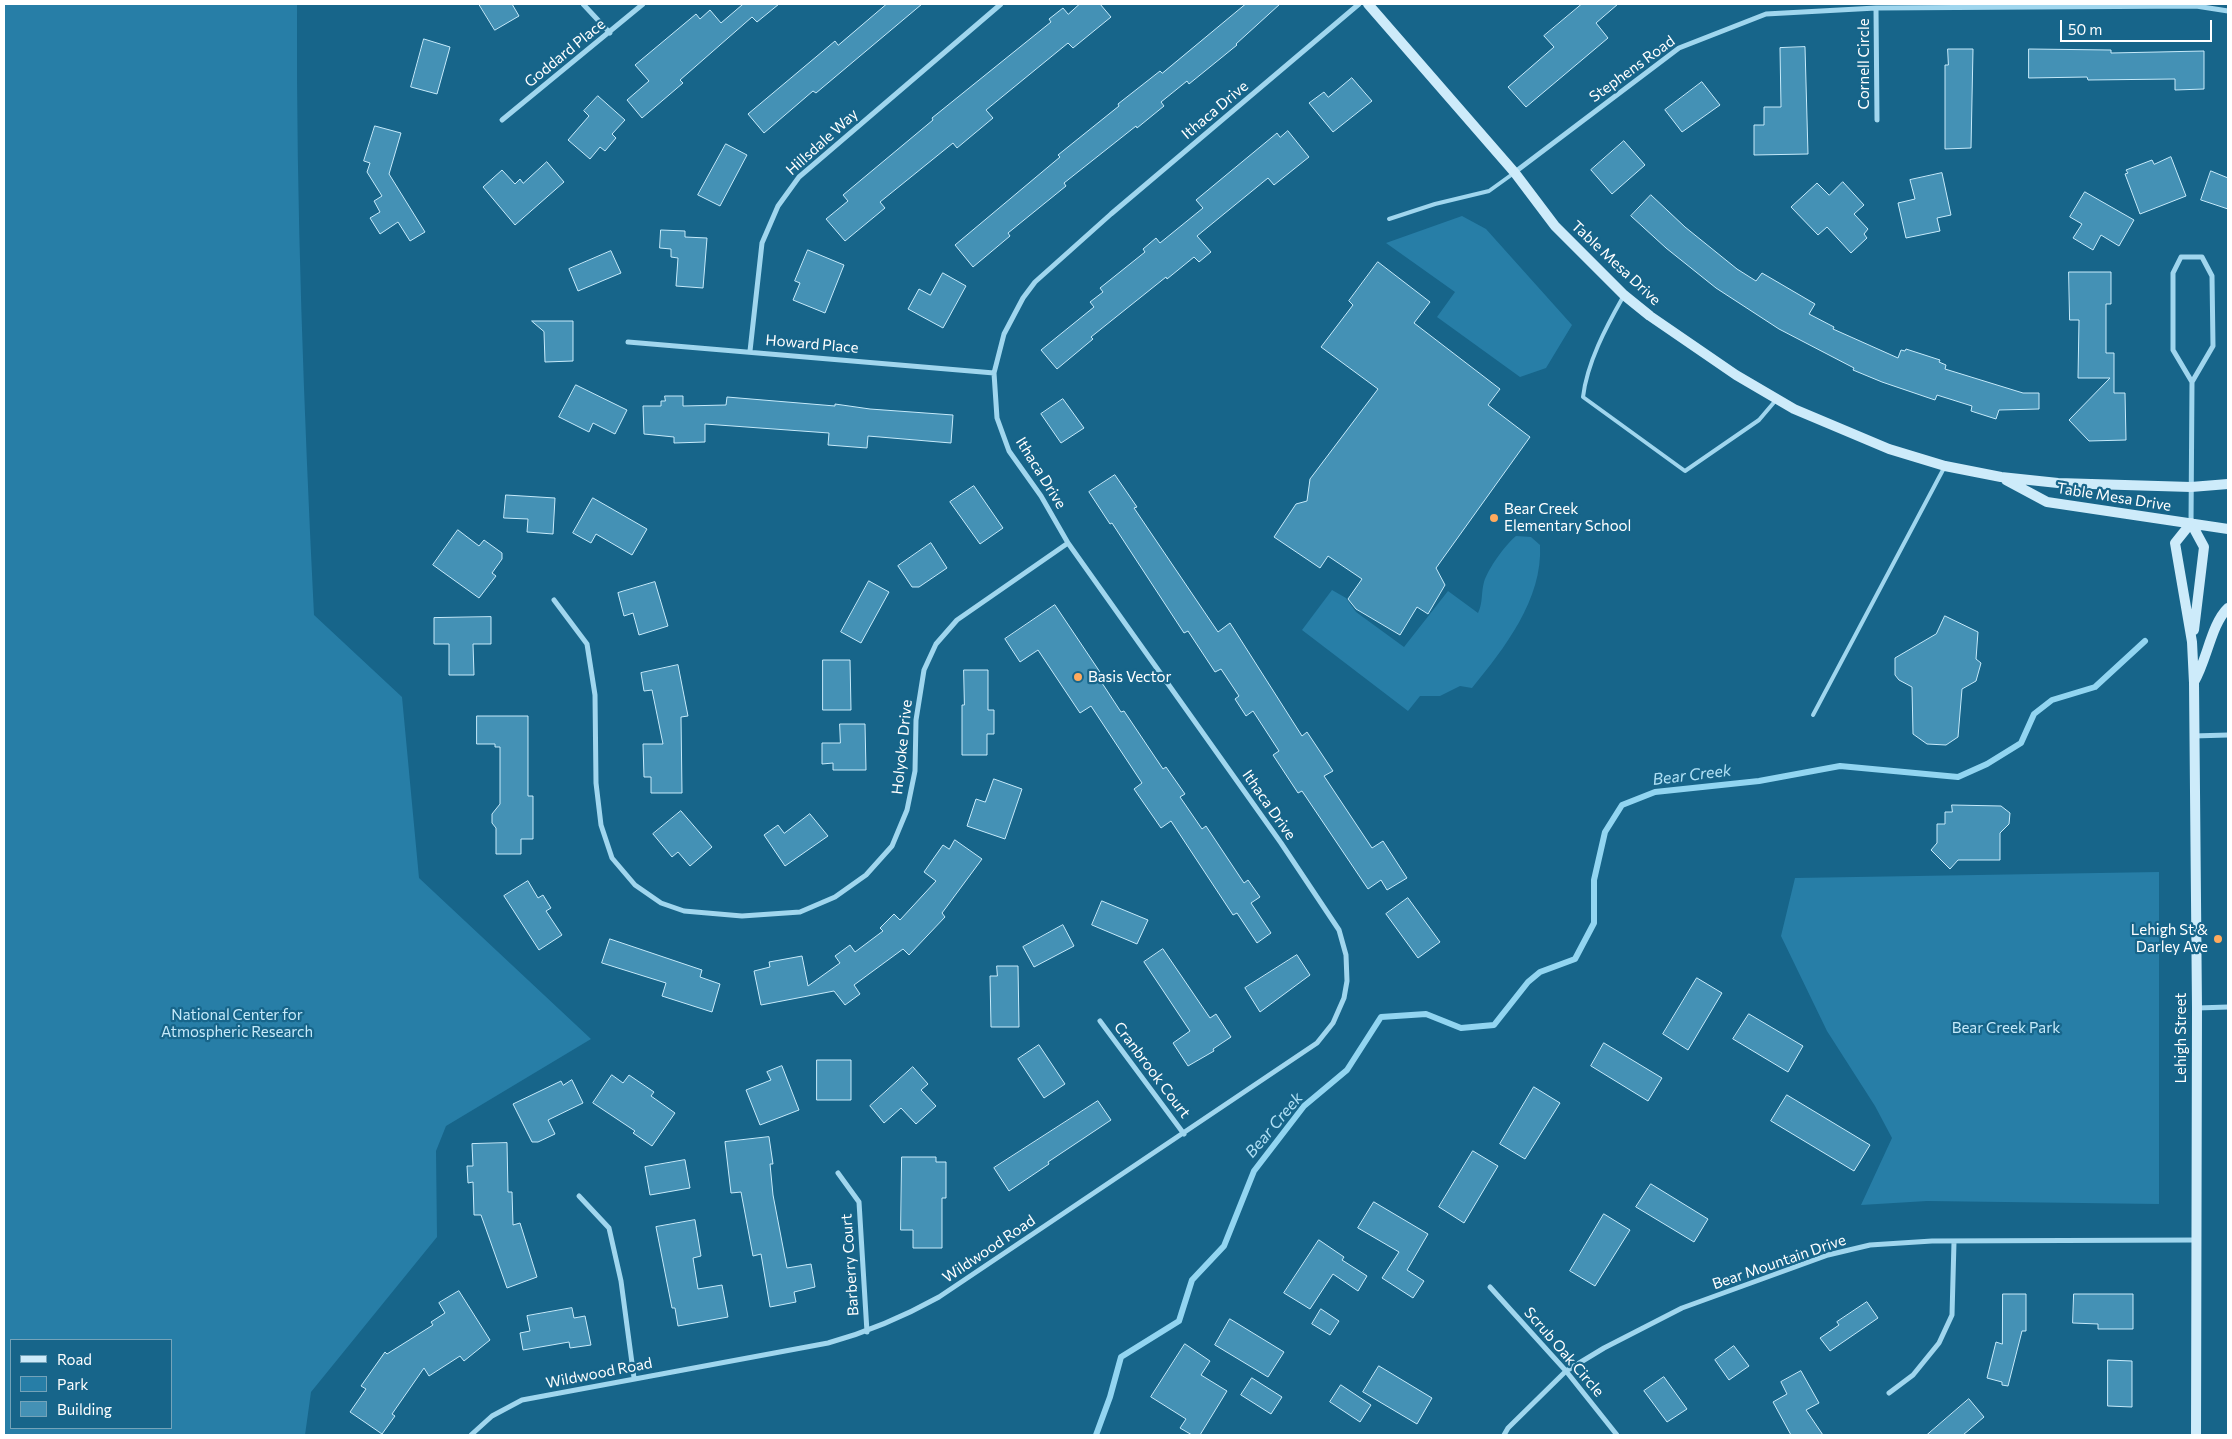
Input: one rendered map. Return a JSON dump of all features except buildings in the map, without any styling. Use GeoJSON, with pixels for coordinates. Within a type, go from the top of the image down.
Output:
{"type":"FeatureCollection","features":[{"type":"Feature","properties":{"kind":"street"},"geometry":{"type":"LineString","coordinates":[[583,4],[610,33]]}},
{"type":"Feature","properties":{"kind":"street","name":"Goddard Place"},"geometry":{"type":"LineString","coordinates":[[502,120],[643,4]]}},
{"type":"Feature","properties":{"kind":"street","name":"Hillsdale Way"},"geometry":{"type":"LineString","coordinates":[[750,351],[762,243],[778,206],[799,177],[1001,4]]}},
{"type":"Feature","properties":{"kind":"street","name":"Ithaca Drive"},"geometry":{"type":"LineString","coordinates":[[1310,886],[1068,543],[1041,496],[1009,451],[997,418],[994,373],[1004,334],[1023,298],[1035,282],[1111,214],[1359,4]]}},
{"type":"Feature","properties":{"kind":"street","name":"Table Mesa Drive"},"geometry":{"type":"LineString","coordinates":[[1368,4],[1515,173],[1554,226],[1624,295],[1650,316],[1715,361],[1794,409],[1889,449],[1945,466],[2001,477],[2058,484],[2191,487],[2228,484]]}},
{"type":"Feature","properties":{"kind":"street","name":"Stephens Road"},"geometry":{"type":"LineString","coordinates":[[1515,173],[1679,48],[1766,14],[1876,8],[2196,6],[2228,11]]}},
{"type":"Feature","properties":{"kind":"street","name":"Cornell Circle"},"geometry":{"type":"LineString","coordinates":[[1876,8],[1877,120]]}},
{"type":"Feature","properties":{"kind":"street"},"geometry":{"type":"LineString","coordinates":[[2190,523],[2192,382],[2213,346],[2212,276],[2202,257],[2181,257],[2172,273],[2172,350],[2192,382]]}},
{"type":"Feature","properties":{"kind":"street","name":"Howard Place"},"geometry":{"type":"LineString","coordinates":[[628,342],[994,373]]}},
{"type":"Feature","properties":{"kind":"street","name":"Table Mesa Drive"},"geometry":{"type":"LineString","coordinates":[[2001,477],[2047,502],[2228,529]]}},
{"type":"Feature","properties":{"kind":"street","name":"Lehigh Street"},"geometry":{"type":"LineString","coordinates":[[2192,642],[2204,547],[2190,523],[2175,544],[2192,642],[2194,683],[2196,1435]]}},
{"type":"Feature","properties":{"kind":"street","name":"Holyoke Drive"},"geometry":{"type":"LineString","coordinates":[[554,600],[587,644],[595,695],[596,783],[602,826],[612,858],[635,885],[662,903],[684,911],[742,916],[800,912],[835,897],[866,875],[892,846],[907,810],[915,770],[916,720],[924,670],[936,644],[957,620],[1068,543]]}},
{"type":"Feature","properties":{"kind":"street"},"geometry":{"type":"LineString","coordinates":[[2194,683],[2203,667],[2210,642],[2223,613],[2228,608]]}},
{"type":"Feature","properties":{"kind":"street"},"geometry":{"type":"LineString","coordinates":[[2193,736],[2228,735]]}},
{"type":"Feature","properties":{"kind":"street","name":"Wildwood Road"},"geometry":{"type":"LineString","coordinates":[[471,1435],[492,1416],[522,1400],[828,1343],[867,1332],[904,1317],[939,1297],[1317,1043],[1333,1023],[1344,998],[1347,981],[1346,955],[1339,930],[1310,886]]}},
{"type":"Feature","properties":{"kind":"street"},"geometry":{"type":"LineString","coordinates":[[2196,1008],[2228,1008]]}},
{"type":"Feature","properties":{"kind":"street","name":"Cranbrook Court"},"geometry":{"type":"LineString","coordinates":[[1100,1021],[1184,1134]]}},
{"type":"Feature","properties":{"kind":"street","name":"Barberry Court"},"geometry":{"type":"LineString","coordinates":[[838,1173],[859,1202],[867,1332]]}},
{"type":"Feature","properties":{"kind":"street"},"geometry":{"type":"LineString","coordinates":[[579,1196],[609,1228],[621,1281],[634,1378]]}},
{"type":"Feature","properties":{"kind":"street","name":"Bear Mountain Drive"},"geometry":{"type":"LineString","coordinates":[[1504,1435],[1508,1428],[1566,1371],[1604,1348],[1682,1308],[1828,1255],[1870,1245],[1932,1241],[2196,1240]]}},
{"type":"Feature","properties":{"kind":"street"},"geometry":{"type":"LineString","coordinates":[[1889,1393],[1913,1375],[1929,1356],[1939,1343],[1952,1315],[1954,1242]]}},
{"type":"Feature","properties":{"kind":"street","name":"Scrub Oak Circle"},"geometry":{"type":"LineString","coordinates":[[1490,1287],[1566,1371],[1617,1435]]}},
{"type":"Feature","properties":{"kind":"lane"},"geometry":{"type":"LineString","coordinates":[[1389,219],[1435,204],[1489,191],[1515,173]]}},
{"type":"Feature","properties":{"kind":"lane"},"geometry":{"type":"LineString","coordinates":[[1624,295],[1609,322],[1584,384],[1583,397],[1685,471],[1759,420],[1777,399]]}},
{"type":"Feature","properties":{"kind":"lane"},"geometry":{"type":"LineString","coordinates":[[1813,715],[1945,466]]}},
{"type":"Feature","properties":{"kind":"green space","name":"National Center for Atmospheric Research"},"geometry":{"type":"Polygon","coordinates":[[[4,4],[297,4],[301,310],[314,615],[402,697],[419,878],[591,1039],[446,1126],[436,1151],[437,1237],[311,1392],[305,1435],[4,1435],[4,4]]]}},
{"type":"Feature","properties":{"kind":"green space"},"geometry":{"type":"Polygon","coordinates":[[[1462,216],[1486,229],[1572,325],[1546,368],[1520,377],[1437,317],[1455,292],[1386,243],[1462,216]]]}},
{"type":"Feature","properties":{"kind":"green space"},"geometry":{"type":"Polygon","coordinates":[[[1516,536],[1531,537],[1540,545],[1535,585],[1528,604],[1508,640],[1472,688],[1460,686],[1440,696],[1420,696],[1408,711],[1302,630],[1332,590],[1346,598],[1356,612],[1404,647],[1448,591],[1478,613],[1486,577],[1502,551],[1516,536]]]}},
{"type":"Feature","properties":{"kind":"green space","name":"Bear Creek Park"},"geometry":{"type":"Polygon","coordinates":[[[2159,872],[2159,1204],[1927,1201],[1861,1205],[1892,1138],[1875,1106],[1827,1031],[1781,936],[1795,878],[2159,872]]]}},
{"type":"Feature","properties":{"kind":"waterway","name":"Bear Creek"},"geometry":{"type":"LineString","coordinates":[[1096,1435],[1110,1397],[1121,1357],[1179,1321],[1192,1280],[1224,1246],[1254,1171],[1304,1106],[1347,1070],[1381,1017],[1426,1014],[1461,1028],[1494,1025],[1528,982],[1540,972],[1575,959],[1594,923],[1594,880],[1605,832],[1622,805],[1655,792],[1759,781],[1840,766],[1958,777],[1987,764],[2021,743],[2034,714],[2052,700],[2095,687],[2145,641]]}},
{"type":"Feature","properties":{"kind":"place","name":"Bear Creek Elementary School"},"geometry":{"type":"Point","coordinates":[1494,518]}},
{"type":"Feature","properties":{"kind":"place","name":"Basis Vector"},"geometry":{"type":"Point","coordinates":[1078,677]}},
{"type":"Feature","properties":{"kind":"place","name":"Lehigh St & Darley Ave"},"geometry":{"type":"Point","coordinates":[2218,939]}}]}
